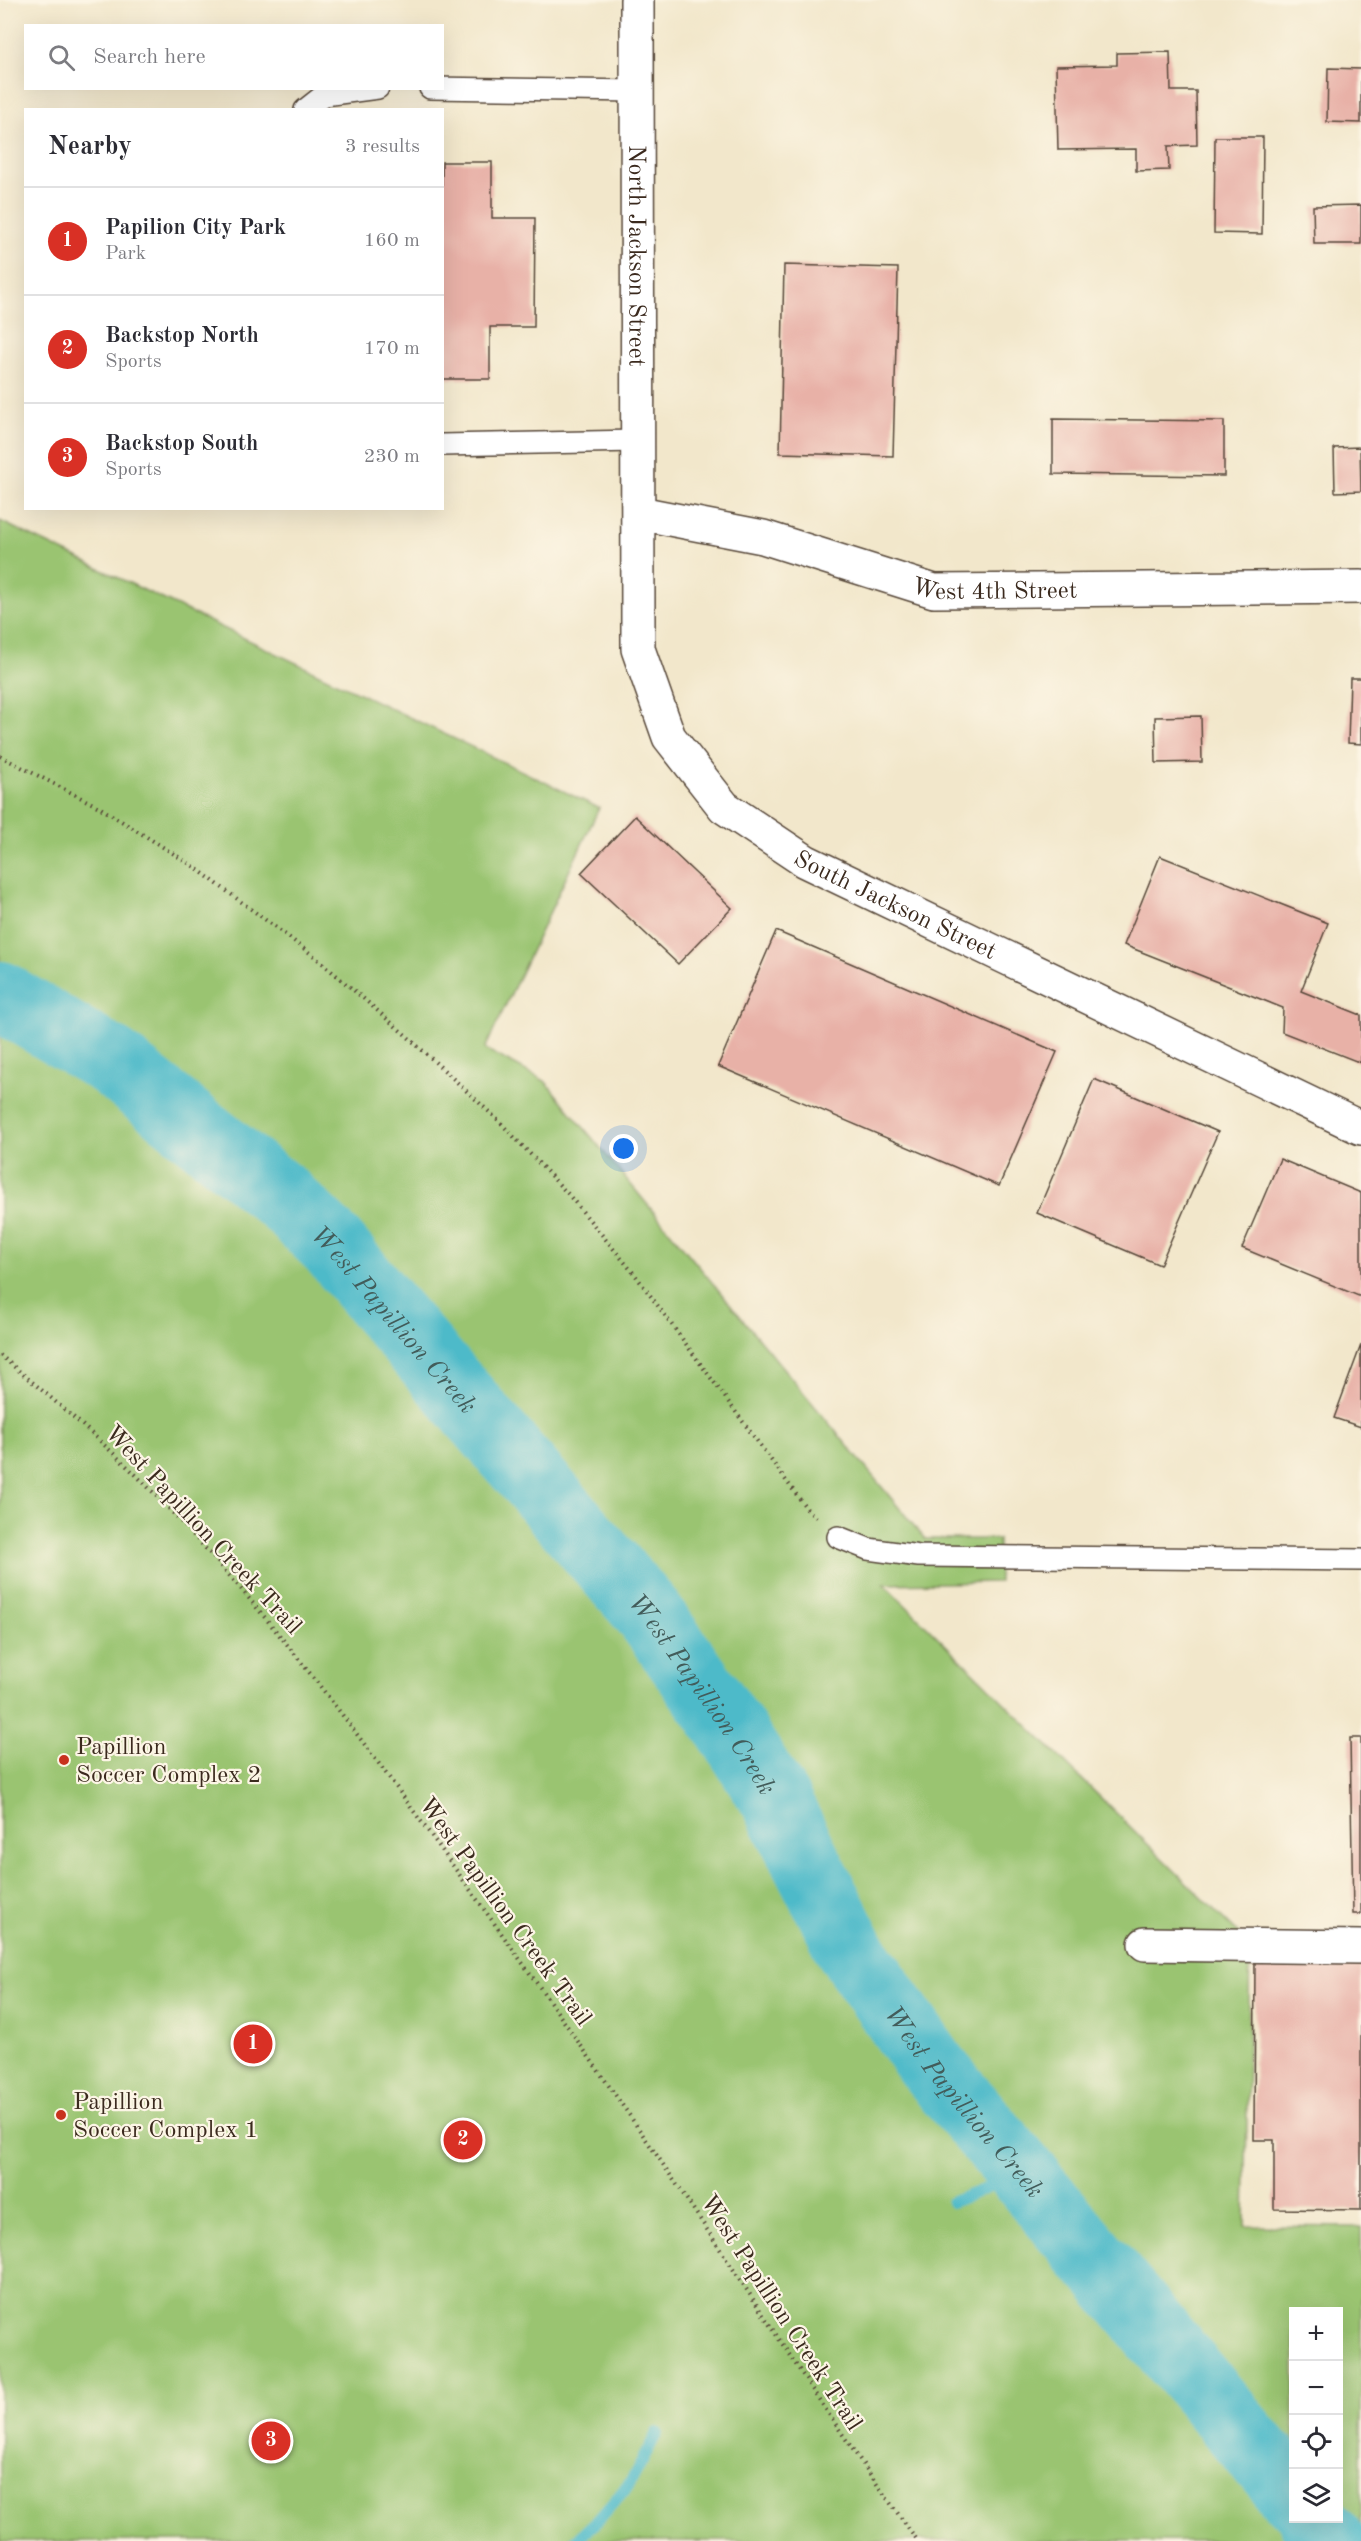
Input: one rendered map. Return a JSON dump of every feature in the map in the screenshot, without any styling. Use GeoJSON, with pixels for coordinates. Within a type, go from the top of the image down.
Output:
{"type":"FeatureCollection","features":[{"type":"Feature","properties":{"kind":"street","name":"North Jackson Street"},"geometry":{"type":"LineString","coordinates":[[637,0],[636,441],[639,513]]}},
{"type":"Feature","properties":{"kind":"street","name":"West 4th Street"},"geometry":{"type":"LineString","coordinates":[[639,513],[763,537],[934,591],[1361,587]]}},
{"type":"Feature","properties":{"kind":"street","name":"South Jackson Street"},"geometry":{"type":"LineString","coordinates":[[639,513],[638,649],[669,737],[724,807],[804,861],[1361,1128]]}},
{"type":"Feature","properties":{"kind":"street"},"geometry":{"type":"LineString","coordinates":[[1145,1944],[1361,1947]]}},
{"type":"Feature","properties":{"kind":"lane"},"geometry":{"type":"LineString","coordinates":[[444,88],[637,91]]}},
{"type":"Feature","properties":{"kind":"lane"},"geometry":{"type":"LineString","coordinates":[[308,108],[324,95],[363,90]]}},
{"type":"Feature","properties":{"kind":"lane"},"geometry":{"type":"LineString","coordinates":[[444,445],[636,441]]}},
{"type":"Feature","properties":{"kind":"lane"},"geometry":{"type":"LineString","coordinates":[[838,1537],[868,1549],[919,1556],[1361,1560]]}},
{"type":"Feature","properties":{"kind":"path"},"geometry":{"type":"LineString","coordinates":[[0,756],[99,807],[193,866],[314,956],[408,1037],[498,1120],[568,1194],[636,1276],[807,1509],[838,1537]]}},
{"type":"Feature","properties":{"kind":"path","name":"West Papillion Creek Trail"},"geometry":{"type":"LineString","coordinates":[[0,1355],[69,1412],[137,1476],[205,1549],[292,1652],[438,1844],[617,2095],[862,2465],[918,2541]]}},
{"type":"Feature","properties":{"kind":"green space"},"geometry":{"type":"Polygon","coordinates":[[[0,521],[599,808],[485,1049],[545,1081],[925,1539],[998,1539],[999,1582],[884,1584],[1250,1945],[1245,2226],[1361,2227],[1361,2541],[0,2541],[0,521]]]}},
{"type":"Feature","properties":{"kind":"building"},"geometry":{"type":"Polygon","coordinates":[[[1170,52],[1171,91],[1196,91],[1197,145],[1168,146],[1169,170],[1136,171],[1136,149],[1058,150],[1056,66],[1117,65],[1117,53],[1170,52]]]}},
{"type":"Feature","properties":{"kind":"building"},"geometry":{"type":"Polygon","coordinates":[[[1328,68],[1361,69],[1361,123],[1327,122],[1328,68]]]}},
{"type":"Feature","properties":{"kind":"building"},"geometry":{"type":"Polygon","coordinates":[[[1215,137],[1263,137],[1262,234],[1214,233],[1215,137]]]}},
{"type":"Feature","properties":{"kind":"building"},"geometry":{"type":"Polygon","coordinates":[[[444,162],[492,162],[492,218],[535,218],[534,327],[490,327],[490,379],[444,379],[444,162]]]}},
{"type":"Feature","properties":{"kind":"building"},"geometry":{"type":"Polygon","coordinates":[[[1361,205],[1361,244],[1314,244],[1313,206],[1361,205]]]}},
{"type":"Feature","properties":{"kind":"building"},"geometry":{"type":"Polygon","coordinates":[[[784,265],[898,268],[893,456],[780,453],[784,265]]]}},
{"type":"Feature","properties":{"kind":"building"},"geometry":{"type":"Polygon","coordinates":[[[1053,419],[1224,421],[1224,476],[1053,474],[1053,419]]]}},
{"type":"Feature","properties":{"kind":"building"},"geometry":{"type":"Polygon","coordinates":[[[1360,447],[1361,491],[1335,492],[1334,448],[1360,447]]]}},
{"type":"Feature","properties":{"kind":"building"},"geometry":{"type":"Polygon","coordinates":[[[1350,678],[1361,678],[1361,744],[1348,743],[1350,678]]]}},
{"type":"Feature","properties":{"kind":"building"},"geometry":{"type":"Polygon","coordinates":[[[1201,716],[1202,762],[1156,763],[1155,717],[1201,716]]]}},
{"type":"Feature","properties":{"kind":"building"},"geometry":{"type":"Polygon","coordinates":[[[635,816],[732,908],[678,964],[581,873],[635,816]]]}},
{"type":"Feature","properties":{"kind":"building"},"geometry":{"type":"Polygon","coordinates":[[[1160,856],[1328,923],[1301,991],[1361,1015],[1361,1063],[1282,1032],[1283,1008],[1124,945],[1160,856]]]}},
{"type":"Feature","properties":{"kind":"building"},"geometry":{"type":"Polygon","coordinates":[[[776,931],[1057,1052],[999,1186],[718,1066],[776,931]]]}},
{"type":"Feature","properties":{"kind":"building"},"geometry":{"type":"Polygon","coordinates":[[[1094,1079],[1218,1132],[1160,1265],[1037,1213],[1094,1079]]]}},
{"type":"Feature","properties":{"kind":"building"},"geometry":{"type":"Polygon","coordinates":[[[1280,1159],[1361,1193],[1361,1297],[1242,1248],[1280,1159]]]}},
{"type":"Feature","properties":{"kind":"building"},"geometry":{"type":"Polygon","coordinates":[[[1361,1345],[1361,1427],[1334,1418],[1361,1345]]]}},
{"type":"Feature","properties":{"kind":"building"},"geometry":{"type":"Polygon","coordinates":[[[1350,1738],[1361,1738],[1361,1914],[1353,1914],[1350,1738]]]}},
{"type":"Feature","properties":{"kind":"building"},"geometry":{"type":"Polygon","coordinates":[[[1255,1957],[1361,1958],[1361,2210],[1274,2209],[1274,2140],[1254,2140],[1255,1957]]]}},
{"type":"Feature","properties":{"kind":"waterway","name":"West Papillion Creek"},"geometry":{"type":"LineString","coordinates":[[0,996],[112,1062],[283,1198],[332,1245],[646,1610],[728,1725],[776,1801],[851,1950],[933,2068],[1289,2490]]}},
{"type":"Feature","properties":{"kind":"waterway"},"geometry":{"type":"LineString","coordinates":[[952,2202],[1023,2174]]}},
{"type":"Feature","properties":{"kind":"waterway"},"geometry":{"type":"LineString","coordinates":[[575,2541],[598,2520],[630,2483],[657,2433]]}},
{"type":"Feature","properties":{"kind":"waterway","name":"West Papillion Creek"},"geometry":{"type":"LineString","coordinates":[[1316,2523],[1331,2541]]}},
{"type":"Feature","properties":{"kind":"place","name":"Papillion Soccer Complex 2"},"geometry":{"type":"Point","coordinates":[64,1760]}},
{"type":"Feature","properties":{"kind":"place","name":"Papilion City Park"},"geometry":{"type":"Point","coordinates":[253,2044]}},
{"type":"Feature","properties":{"kind":"place","name":"Papillion Soccer Complex 1"},"geometry":{"type":"Point","coordinates":[61,2115]}},
{"type":"Feature","properties":{"kind":"place","name":"Backstop North"},"geometry":{"type":"Point","coordinates":[463,2140]}},
{"type":"Feature","properties":{"kind":"place","name":"Backstop South"},"geometry":{"type":"Point","coordinates":[271,2441]}}]}
